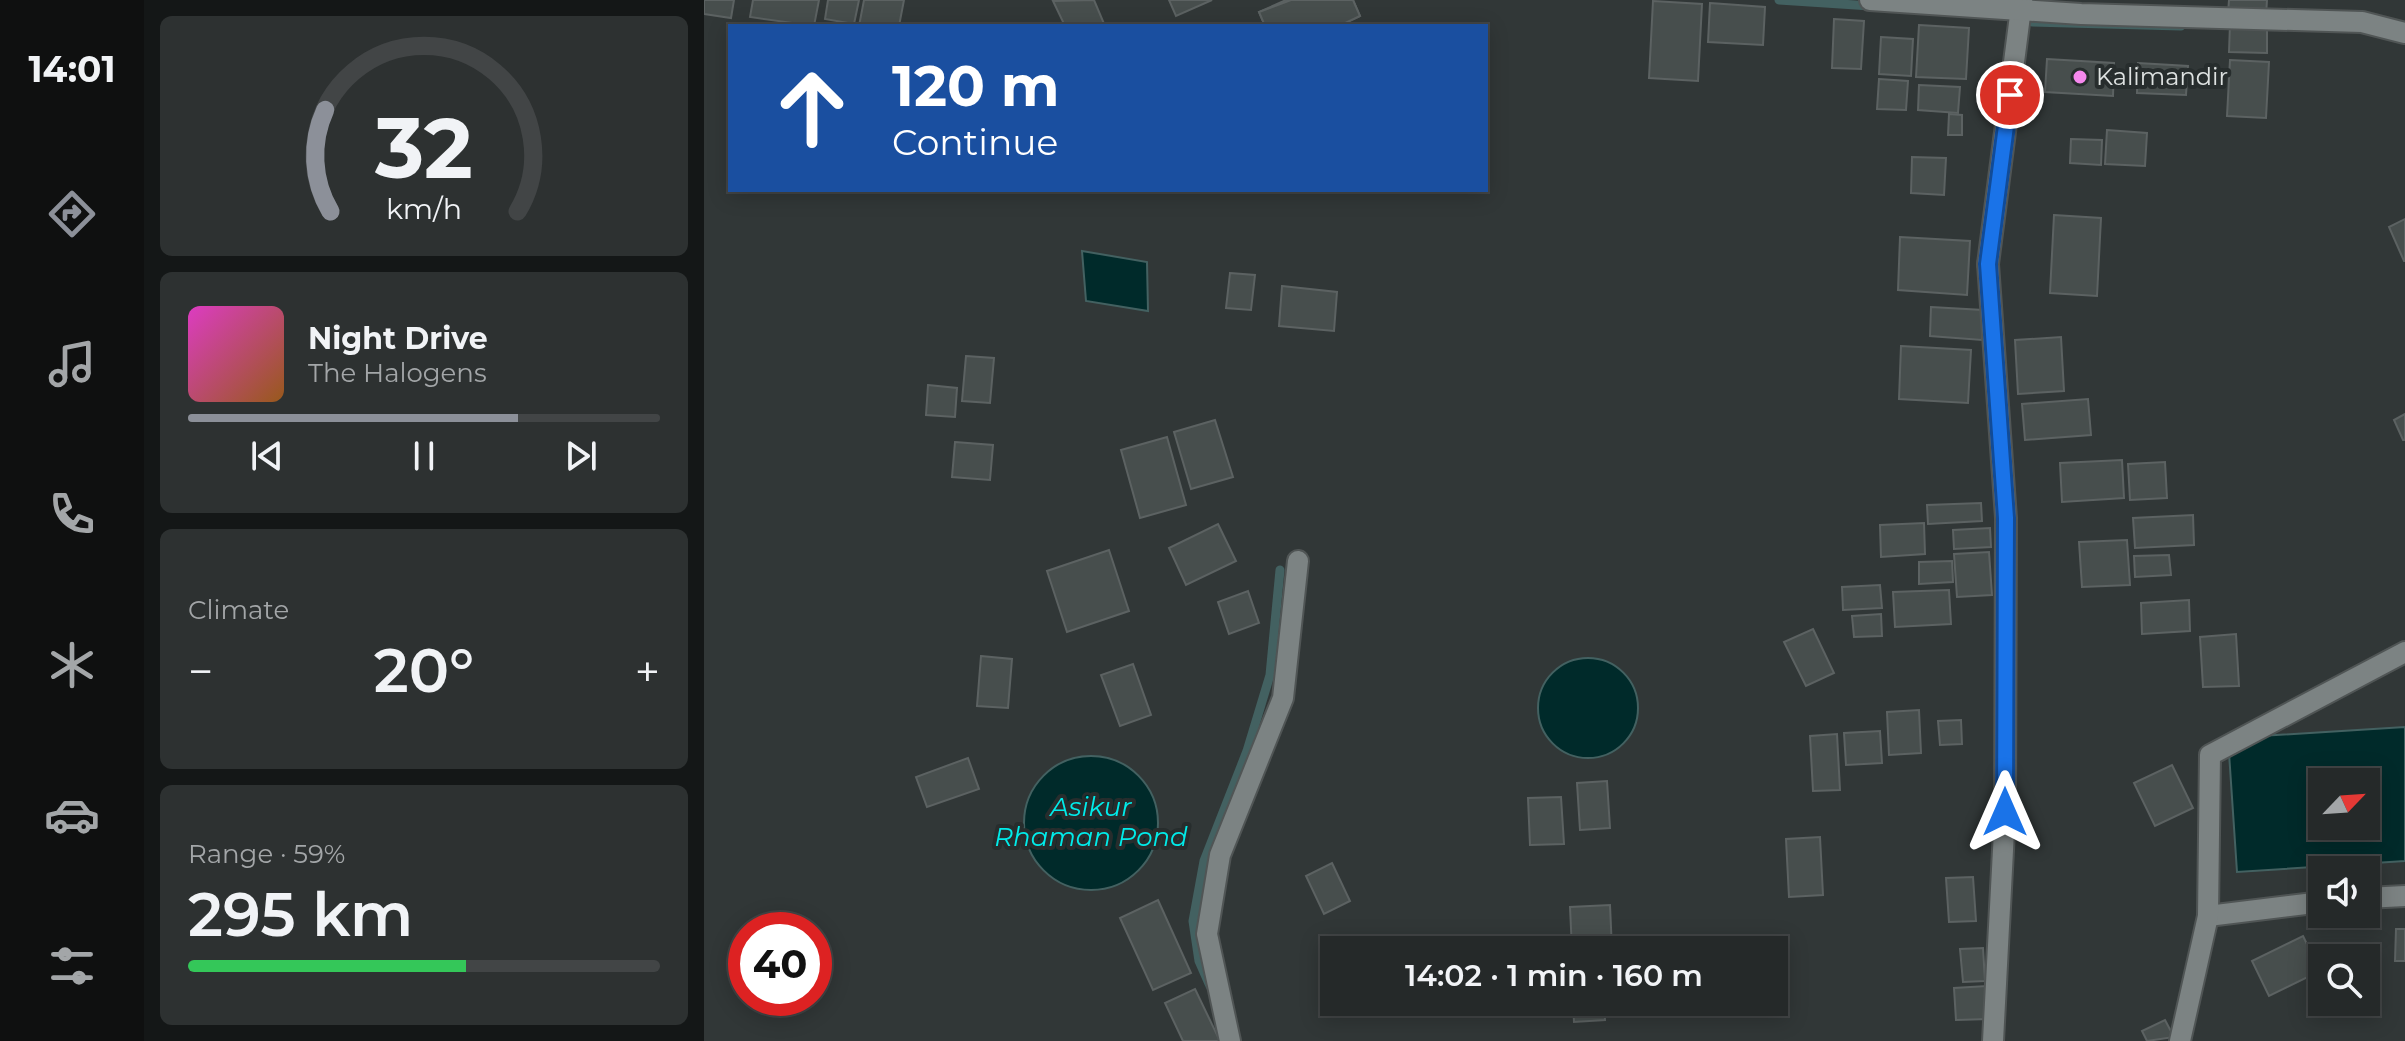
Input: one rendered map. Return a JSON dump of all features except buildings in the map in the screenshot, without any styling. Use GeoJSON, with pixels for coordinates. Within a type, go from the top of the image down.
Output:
{"type":"FeatureCollection","features":[{"type":"Feature","properties":{"kind":"street"},"geometry":{"type":"LineString","coordinates":[[1870,0],[2362,22],[2405,33]]}},
{"type":"Feature","properties":{"kind":"street"},"geometry":{"type":"LineString","coordinates":[[1993,1041],[2005,812],[2006,518],[1988,264],[2022,5]]}},
{"type":"Feature","properties":{"kind":"street"},"geometry":{"type":"LineString","coordinates":[[1230,1041],[1207,934],[1220,855],[1283,698],[1298,561]]}},
{"type":"Feature","properties":{"kind":"street"},"geometry":{"type":"LineString","coordinates":[[2180,1041],[2208,916],[2210,755],[2405,652]]}},
{"type":"Feature","properties":{"kind":"street"},"geometry":{"type":"LineString","coordinates":[[2380,897],[2405,896]]}},
{"type":"Feature","properties":{"kind":"street"},"geometry":{"type":"LineString","coordinates":[[2208,916],[2308,904]]}},
{"type":"Feature","properties":{"kind":"water"},"geometry":{"type":"Polygon","coordinates":[[[1082,251],[1147,262],[1148,311],[1086,301],[1082,251]]]}},
{"type":"Feature","properties":{"kind":"water"},"geometry":{"type":"Polygon","coordinates":[[[1588,658],[1607,662],[1623,673],[1634,689],[1638,708],[1634,727],[1623,743],[1607,754],[1588,758],[1569,754],[1553,743],[1542,727],[1538,708],[1542,689],[1553,673],[1569,662],[1588,658]]]}},
{"type":"Feature","properties":{"kind":"water"},"geometry":{"type":"Polygon","coordinates":[[[2405,727],[2405,861],[2380,863],[2380,856],[2308,856],[2308,867],[2237,872],[2228,738],[2405,727]]]}},
{"type":"Feature","properties":{"kind":"water","name":"Asikur Rhaman Pond"},"geometry":{"type":"Polygon","coordinates":[[[1091,756],[1117,761],[1138,776],[1153,797],[1158,823],[1153,849],[1138,870],[1117,885],[1091,890],[1065,885],[1044,870],[1029,849],[1024,823],[1029,797],[1044,776],[1065,761],[1091,756]]]}},
{"type":"Feature","properties":{"kind":"waterway"},"geometry":{"type":"LineString","coordinates":[[1779,0],[1871,6]]}},
{"type":"Feature","properties":{"kind":"waterway"},"geometry":{"type":"LineString","coordinates":[[2032,22],[2181,26]]}},
{"type":"Feature","properties":{"kind":"waterway"},"geometry":{"type":"LineString","coordinates":[[1210,986],[1199,961],[1193,921],[1204,861],[1247,751],[1270,675],[1280,570]]}},
{"type":"Feature","properties":{"kind":"place","name":"Kalimandir"},"geometry":{"type":"Point","coordinates":[2080,77]}},
{"type":"Feature","properties":{"kind":"route"},"geometry":{"type":"LineString","coordinates":[[2005,812],[2006,518],[1988,264],[2010,95]]}}]}
